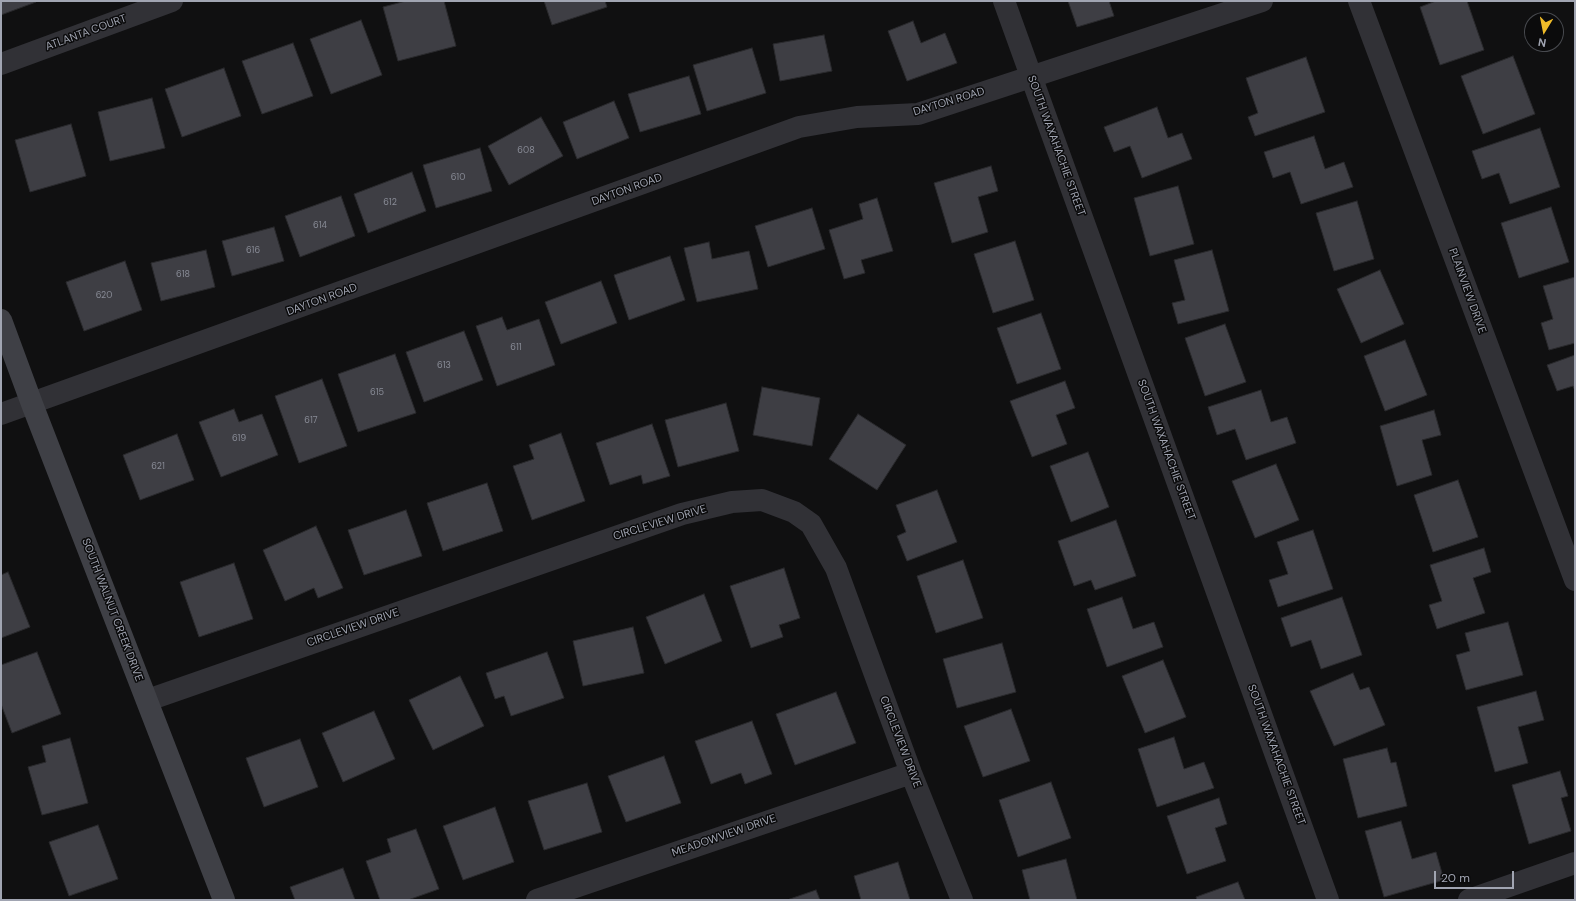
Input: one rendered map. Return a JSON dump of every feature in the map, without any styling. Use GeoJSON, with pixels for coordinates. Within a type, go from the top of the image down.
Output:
{"type":"FeatureCollection","features":[{"type":"Feature","properties":{"kind":"street","name":"ATLANTA COURT"},"geometry":{"type":"LineString","coordinates":[[1,64],[172,1]]}},
{"type":"Feature","properties":{"kind":"street","name":"SOUTH WAXAHACHIE STREET"},"geometry":{"type":"LineString","coordinates":[[1004,1],[1328,900]]}},
{"type":"Feature","properties":{"kind":"street","name":"DAYTON ROAD"},"geometry":{"type":"LineString","coordinates":[[1,414],[799,127],[857,117],[918,114],[1262,1]]}},
{"type":"Feature","properties":{"kind":"street","name":"PLAINVIEW DRIVE"},"geometry":{"type":"LineString","coordinates":[[1359,1],[1575,580]]}},
{"type":"Feature","properties":{"kind":"street","name":"SOUTH WALNUT CREEK DRIVE"},"geometry":{"type":"LineString","coordinates":[[1,320],[32,404],[148,700],[224,900]]}},
{"type":"Feature","properties":{"kind":"street","name":"CIRCLEVIEW DRIVE"},"geometry":{"type":"LineString","coordinates":[[148,700],[682,514],[732,502],[762,500],[794,512],[811,524],[836,568],[911,773],[962,900]]}},
{"type":"Feature","properties":{"kind":"street","name":"MEADOWVIEW DRIVE"},"geometry":{"type":"LineString","coordinates":[[537,900],[911,773]]}},
{"type":"Feature","properties":{"kind":"street"},"geometry":{"type":"LineString","coordinates":[[1469,900],[1575,863]]}},
{"type":"Feature","properties":{"kind":"building"},"geometry":{"type":"Polygon","coordinates":[[[1,1],[36,1],[36,2],[1,15],[1,1]]]}},
{"type":"Feature","properties":{"kind":"building"},"geometry":{"type":"Polygon","coordinates":[[[406,1],[444,1],[456,46],[398,61],[383,7],[406,1]]]}},
{"type":"Feature","properties":{"kind":"building"},"geometry":{"type":"Polygon","coordinates":[[[544,1],[605,1],[607,7],[552,25],[544,1]]]}},
{"type":"Feature","properties":{"kind":"building"},"geometry":{"type":"Polygon","coordinates":[[[1068,1],[1109,1],[1114,16],[1077,27],[1068,1]]]}},
{"type":"Feature","properties":{"kind":"building"},"geometry":{"type":"Polygon","coordinates":[[[1436,1],[1467,1],[1484,50],[1440,65],[1420,7],[1436,1]]]}},
{"type":"Feature","properties":{"kind":"building"},"geometry":{"type":"Polygon","coordinates":[[[361,20],[382,75],[331,94],[310,39],[361,20]]]}},
{"type":"Feature","properties":{"kind":"building"},"geometry":{"type":"Polygon","coordinates":[[[913,21],[921,43],[945,33],[957,63],[907,81],[888,31],[913,21]]]}},
{"type":"Feature","properties":{"kind":"building"},"geometry":{"type":"Polygon","coordinates":[[[824,35],[832,71],[780,81],[773,44],[824,35]]]}},
{"type":"Feature","properties":{"kind":"building"},"geometry":{"type":"Polygon","coordinates":[[[293,43],[313,96],[262,114],[242,61],[293,43]]]}},
{"type":"Feature","properties":{"kind":"building"},"geometry":{"type":"Polygon","coordinates":[[[752,48],[766,93],[707,111],[693,65],[752,48]]]}},
{"type":"Feature","properties":{"kind":"building"},"geometry":{"type":"Polygon","coordinates":[[[1513,56],[1535,114],[1483,134],[1461,76],[1513,56]]]}},
{"type":"Feature","properties":{"kind":"building"},"geometry":{"type":"Polygon","coordinates":[[[1306,57],[1325,112],[1255,136],[1248,117],[1258,113],[1246,78],[1306,57]]]}},
{"type":"Feature","properties":{"kind":"building"},"geometry":{"type":"Polygon","coordinates":[[[224,68],[241,116],[182,137],[165,89],[224,68]]]}},
{"type":"Feature","properties":{"kind":"building"},"geometry":{"type":"Polygon","coordinates":[[[689,76],[701,114],[640,132],[628,94],[689,76]]]}},
{"type":"Feature","properties":{"kind":"building"},"geometry":{"type":"Polygon","coordinates":[[[152,98],[165,148],[110,161],[98,112],[152,98]]]}},
{"type":"Feature","properties":{"kind":"building"},"geometry":{"type":"Polygon","coordinates":[[[614,101],[629,138],[577,159],[563,122],[614,101]]]}},
{"type":"Feature","properties":{"kind":"building"},"geometry":{"type":"Polygon","coordinates":[[[1157,107],[1168,138],[1182,133],[1192,159],[1142,178],[1130,146],[1114,152],[1104,127],[1157,107]]]}},
{"type":"Feature","properties":{"kind":"building"},"geometry":{"type":"Polygon","coordinates":[[[541,117],[563,156],[509,185],[488,146],[541,117]]]}},
{"type":"Feature","properties":{"kind":"building"},"geometry":{"type":"Polygon","coordinates":[[[71,124],[86,176],[30,192],[15,140],[71,124]]]}},
{"type":"Feature","properties":{"kind":"building"},"geometry":{"type":"Polygon","coordinates":[[[1540,128],[1560,187],[1510,204],[1499,173],[1482,179],[1472,151],[1540,128]]]}},
{"type":"Feature","properties":{"kind":"building"},"geometry":{"type":"Polygon","coordinates":[[[1314,136],[1325,169],[1344,162],[1353,187],[1301,204],[1290,172],[1273,178],[1264,152],[1314,136]]]}},
{"type":"Feature","properties":{"kind":"building"},"geometry":{"type":"Polygon","coordinates":[[[480,148],[492,191],[436,208],[423,165],[480,148]]]}},
{"type":"Feature","properties":{"kind":"building"},"geometry":{"type":"Polygon","coordinates":[[[991,166],[998,191],[978,197],[988,232],[952,243],[934,183],[991,166]]]}},
{"type":"Feature","properties":{"kind":"building"},"geometry":{"type":"Polygon","coordinates":[[[412,172],[426,211],[368,233],[354,194],[412,172]]]}},
{"type":"Feature","properties":{"kind":"building"},"geometry":{"type":"Polygon","coordinates":[[[1178,186],[1194,244],[1150,256],[1134,198],[1178,186]]]}},
{"type":"Feature","properties":{"kind":"building"},"geometry":{"type":"Polygon","coordinates":[[[341,196],[355,236],[300,257],[285,216],[341,196]]]}},
{"type":"Feature","properties":{"kind":"building"},"geometry":{"type":"Polygon","coordinates":[[[877,198],[893,251],[861,260],[865,273],[844,279],[829,230],[863,219],[859,204],[877,198]]]}},
{"type":"Feature","properties":{"kind":"building"},"geometry":{"type":"Polygon","coordinates":[[[1357,201],[1374,259],[1334,271],[1316,213],[1357,201]]]}},
{"type":"Feature","properties":{"kind":"building"},"geometry":{"type":"Polygon","coordinates":[[[1551,207],[1569,262],[1519,278],[1501,223],[1551,207]]]}},
{"type":"Feature","properties":{"kind":"building"},"geometry":{"type":"Polygon","coordinates":[[[812,208],[825,249],[768,267],[755,226],[812,208]]]}},
{"type":"Feature","properties":{"kind":"building"},"geometry":{"type":"Polygon","coordinates":[[[274,227],[284,261],[232,276],[222,241],[274,227]]]}},
{"type":"Feature","properties":{"kind":"building"},"geometry":{"type":"Polygon","coordinates":[[[1015,241],[1034,300],[993,313],[974,254],[1015,241]]]}},
{"type":"Feature","properties":{"kind":"building"},"geometry":{"type":"Polygon","coordinates":[[[709,242],[712,259],[749,251],[758,289],[697,302],[684,248],[709,242]]]}},
{"type":"Feature","properties":{"kind":"building"},"geometry":{"type":"Polygon","coordinates":[[[206,250],[215,287],[161,301],[151,263],[206,250]]]}},
{"type":"Feature","properties":{"kind":"building"},"geometry":{"type":"Polygon","coordinates":[[[1212,250],[1229,311],[1178,324],[1172,303],[1185,300],[1174,260],[1212,250]]]}},
{"type":"Feature","properties":{"kind":"building"},"geometry":{"type":"Polygon","coordinates":[[[670,256],[685,300],[629,320],[614,275],[670,256]]]}},
{"type":"Feature","properties":{"kind":"building"},"geometry":{"type":"Polygon","coordinates":[[[125,261],[142,310],[84,331],[66,282],[125,261]]]}},
{"type":"Feature","properties":{"kind":"building"},"geometry":{"type":"Polygon","coordinates":[[[1380,270],[1404,324],[1361,343],[1337,289],[1380,270]]]}},
{"type":"Feature","properties":{"kind":"building"},"geometry":{"type":"Polygon","coordinates":[[[1575,277],[1575,343],[1549,350],[1541,323],[1553,319],[1543,286],[1575,277]]]}},
{"type":"Feature","properties":{"kind":"building"},"geometry":{"type":"Polygon","coordinates":[[[601,281],[617,323],[561,344],[545,302],[601,281]]]}},
{"type":"Feature","properties":{"kind":"building"},"geometry":{"type":"Polygon","coordinates":[[[1041,313],[1061,369],[1017,384],[997,328],[1041,313]]]}},
{"type":"Feature","properties":{"kind":"building"},"geometry":{"type":"Polygon","coordinates":[[[502,317],[507,330],[539,319],[555,365],[497,386],[476,326],[502,317]]]}},
{"type":"Feature","properties":{"kind":"building"},"geometry":{"type":"Polygon","coordinates":[[[1225,324],[1246,382],[1205,396],[1185,338],[1225,324]]]}},
{"type":"Feature","properties":{"kind":"building"},"geometry":{"type":"Polygon","coordinates":[[[464,331],[483,380],[424,402],[406,352],[464,331]]]}},
{"type":"Feature","properties":{"kind":"building"},"geometry":{"type":"Polygon","coordinates":[[[1405,340],[1427,395],[1385,411],[1364,356],[1405,340]]]}},
{"type":"Feature","properties":{"kind":"building"},"geometry":{"type":"Polygon","coordinates":[[[395,354],[416,413],[358,432],[338,374],[395,354]]]}},
{"type":"Feature","properties":{"kind":"building"},"geometry":{"type":"Polygon","coordinates":[[[1575,355],[1575,391],[1573,386],[1557,391],[1547,365],[1575,355]]]}},
{"type":"Feature","properties":{"kind":"building"},"geometry":{"type":"Polygon","coordinates":[[[322,379],[347,446],[299,463],[275,396],[322,379]]]}},
{"type":"Feature","properties":{"kind":"building"},"geometry":{"type":"Polygon","coordinates":[[[1065,381],[1075,408],[1056,415],[1067,444],[1032,457],[1010,401],[1065,381]]]}},
{"type":"Feature","properties":{"kind":"building"},"geometry":{"type":"Polygon","coordinates":[[[762,387],[820,398],[812,446],[753,435],[762,387]]]}},
{"type":"Feature","properties":{"kind":"building"},"geometry":{"type":"Polygon","coordinates":[[[1261,390],[1271,422],[1287,417],[1296,443],[1246,460],[1235,429],[1217,435],[1208,407],[1261,390]]]}},
{"type":"Feature","properties":{"kind":"building"},"geometry":{"type":"Polygon","coordinates":[[[726,403],[739,451],[678,467],[665,420],[726,403]]]}},
{"type":"Feature","properties":{"kind":"building"},"geometry":{"type":"Polygon","coordinates":[[[234,409],[239,422],[262,414],[278,455],[221,477],[199,422],[234,409]]]}},
{"type":"Feature","properties":{"kind":"building"},"geometry":{"type":"Polygon","coordinates":[[[1434,410],[1441,435],[1422,440],[1432,475],[1397,486],[1380,426],[1434,410]]]}},
{"type":"Feature","properties":{"kind":"building"},"geometry":{"type":"Polygon","coordinates":[[[858,414],[906,445],[877,490],[829,459],[858,414]]]}},
{"type":"Feature","properties":{"kind":"building"},"geometry":{"type":"Polygon","coordinates":[[[652,424],[670,476],[643,484],[641,475],[610,485],[596,443],[652,424]]]}},
{"type":"Feature","properties":{"kind":"building"},"geometry":{"type":"Polygon","coordinates":[[[561,433],[585,501],[532,520],[513,466],[534,459],[529,445],[561,433]]]}},
{"type":"Feature","properties":{"kind":"building"},"geometry":{"type":"Polygon","coordinates":[[[177,434],[194,480],[140,500],[123,455],[177,434]]]}},
{"type":"Feature","properties":{"kind":"building"},"geometry":{"type":"Polygon","coordinates":[[[1088,452],[1109,507],[1071,522],[1050,466],[1088,452]]]}},
{"type":"Feature","properties":{"kind":"building"},"geometry":{"type":"Polygon","coordinates":[[[1276,464],[1299,520],[1255,538],[1232,481],[1276,464]]]}},
{"type":"Feature","properties":{"kind":"building"},"geometry":{"type":"Polygon","coordinates":[[[1458,480],[1478,537],[1433,552],[1414,495],[1458,480]]]}},
{"type":"Feature","properties":{"kind":"building"},"geometry":{"type":"Polygon","coordinates":[[[487,483],[503,531],[443,551],[427,503],[487,483]]]}},
{"type":"Feature","properties":{"kind":"building"},"geometry":{"type":"Polygon","coordinates":[[[937,490],[957,542],[907,561],[897,536],[906,532],[896,505],[937,490]]]}},
{"type":"Feature","properties":{"kind":"building"},"geometry":{"type":"Polygon","coordinates":[[[406,510],[422,556],[364,575],[348,530],[406,510]]]}},
{"type":"Feature","properties":{"kind":"building"},"geometry":{"type":"Polygon","coordinates":[[[1116,520],[1136,576],[1095,590],[1091,580],[1074,586],[1058,541],[1116,520]]]}},
{"type":"Feature","properties":{"kind":"building"},"geometry":{"type":"Polygon","coordinates":[[[316,526],[343,588],[318,598],[314,588],[285,601],[263,550],[316,526]]]}},
{"type":"Feature","properties":{"kind":"building"},"geometry":{"type":"Polygon","coordinates":[[[1313,530],[1333,589],[1278,607],[1269,580],[1288,574],[1277,542],[1313,530]]]}},
{"type":"Feature","properties":{"kind":"building"},"geometry":{"type":"Polygon","coordinates":[[[1484,548],[1491,572],[1473,578],[1485,613],[1437,629],[1429,605],[1442,601],[1430,565],[1484,548]]]}},
{"type":"Feature","properties":{"kind":"building"},"geometry":{"type":"Polygon","coordinates":[[[963,560],[983,618],[936,633],[917,576],[963,560]]]}},
{"type":"Feature","properties":{"kind":"building"},"geometry":{"type":"Polygon","coordinates":[[[234,563],[253,619],[199,637],[180,582],[234,563]]]}},
{"type":"Feature","properties":{"kind":"building"},"geometry":{"type":"Polygon","coordinates":[[[784,568],[800,618],[779,625],[783,637],[751,648],[730,586],[784,568]]]}},
{"type":"Feature","properties":{"kind":"building"},"geometry":{"type":"Polygon","coordinates":[[[8,572],[30,627],[1,638],[1,575],[8,572]]]}},
{"type":"Feature","properties":{"kind":"building"},"geometry":{"type":"Polygon","coordinates":[[[704,594],[722,641],[665,664],[646,617],[704,594]]]}},
{"type":"Feature","properties":{"kind":"building"},"geometry":{"type":"Polygon","coordinates":[[[1122,597],[1133,629],[1154,622],[1163,647],[1107,667],[1087,609],[1122,597]]]}},
{"type":"Feature","properties":{"kind":"building"},"geometry":{"type":"Polygon","coordinates":[[[1342,597],[1362,655],[1321,669],[1311,640],[1291,647],[1281,618],[1342,597]]]}},
{"type":"Feature","properties":{"kind":"building"},"geometry":{"type":"Polygon","coordinates":[[[1508,622],[1523,675],[1466,690],[1456,655],[1470,651],[1465,633],[1508,622]]]}},
{"type":"Feature","properties":{"kind":"building"},"geometry":{"type":"Polygon","coordinates":[[[633,627],[644,673],[583,686],[573,641],[633,627]]]}},
{"type":"Feature","properties":{"kind":"building"},"geometry":{"type":"Polygon","coordinates":[[[1002,643],[1016,692],[957,708],[943,659],[1002,643]]]}},
{"type":"Feature","properties":{"kind":"building"},"geometry":{"type":"Polygon","coordinates":[[[37,652],[61,714],[12,733],[1,704],[1,665],[37,652]]]}},
{"type":"Feature","properties":{"kind":"building"},"geometry":{"type":"Polygon","coordinates":[[[547,652],[564,698],[511,716],[504,696],[495,699],[486,673],[547,652]]]}},
{"type":"Feature","properties":{"kind":"building"},"geometry":{"type":"Polygon","coordinates":[[[1163,660],[1186,717],[1145,733],[1122,676],[1163,660]]]}},
{"type":"Feature","properties":{"kind":"building"},"geometry":{"type":"Polygon","coordinates":[[[1353,673],[1360,690],[1369,687],[1385,725],[1334,746],[1310,691],[1353,673]]]}},
{"type":"Feature","properties":{"kind":"building"},"geometry":{"type":"Polygon","coordinates":[[[460,676],[484,726],[433,750],[409,700],[460,676]]]}},
{"type":"Feature","properties":{"kind":"building"},"geometry":{"type":"Polygon","coordinates":[[[1536,691],[1544,720],[1518,727],[1528,763],[1495,772],[1477,707],[1536,691]]]}},
{"type":"Feature","properties":{"kind":"building"},"geometry":{"type":"Polygon","coordinates":[[[836,692],[856,743],[795,765],[776,714],[836,692]]]}},
{"type":"Feature","properties":{"kind":"building"},"geometry":{"type":"Polygon","coordinates":[[[1011,709],[1030,761],[983,777],[964,726],[1011,709]]]}},
{"type":"Feature","properties":{"kind":"building"},"geometry":{"type":"Polygon","coordinates":[[[374,711],[395,759],[343,782],[322,733],[374,711]]]}},
{"type":"Feature","properties":{"kind":"building"},"geometry":{"type":"Polygon","coordinates":[[[752,721],[772,774],[745,784],[741,773],[711,784],[695,741],[752,721]]]}},
{"type":"Feature","properties":{"kind":"building"},"geometry":{"type":"Polygon","coordinates":[[[1174,737],[1184,769],[1204,762],[1214,788],[1157,807],[1138,749],[1174,737]]]}},
{"type":"Feature","properties":{"kind":"building"},"geometry":{"type":"Polygon","coordinates":[[[70,738],[88,803],[42,815],[28,767],[46,762],[42,746],[70,738]]]}},
{"type":"Feature","properties":{"kind":"building"},"geometry":{"type":"Polygon","coordinates":[[[300,739],[318,787],[264,807],[246,758],[300,739]]]}},
{"type":"Feature","properties":{"kind":"building"},"geometry":{"type":"Polygon","coordinates":[[[1387,748],[1391,763],[1396,762],[1407,806],[1358,818],[1343,759],[1387,748]]]}},
{"type":"Feature","properties":{"kind":"building"},"geometry":{"type":"Polygon","coordinates":[[[664,756],[681,803],[626,822],[608,776],[664,756]]]}},
{"type":"Feature","properties":{"kind":"building"},"geometry":{"type":"Polygon","coordinates":[[[1560,771],[1568,796],[1561,798],[1571,831],[1529,844],[1512,785],[1560,771]]]}},
{"type":"Feature","properties":{"kind":"building"},"geometry":{"type":"Polygon","coordinates":[[[1051,782],[1071,838],[1018,857],[999,800],[1051,782]]]}},
{"type":"Feature","properties":{"kind":"building"},"geometry":{"type":"Polygon","coordinates":[[[587,783],[602,832],[544,850],[528,801],[587,783]]]}},
{"type":"Feature","properties":{"kind":"building"},"geometry":{"type":"Polygon","coordinates":[[[1219,798],[1227,824],[1215,828],[1226,861],[1187,874],[1167,816],[1219,798]]]}},
{"type":"Feature","properties":{"kind":"building"},"geometry":{"type":"Polygon","coordinates":[[[495,807],[514,862],[463,880],[443,826],[495,807]]]}},
{"type":"Feature","properties":{"kind":"building"},"geometry":{"type":"Polygon","coordinates":[[[1401,821],[1412,859],[1436,852],[1444,880],[1384,897],[1365,831],[1401,821]]]}},
{"type":"Feature","properties":{"kind":"building"},"geometry":{"type":"Polygon","coordinates":[[[98,825],[118,879],[69,896],[49,842],[98,825]]]}},
{"type":"Feature","properties":{"kind":"building"},"geometry":{"type":"Polygon","coordinates":[[[416,829],[439,889],[408,900],[380,900],[366,861],[391,852],[387,839],[416,829]]]}},
{"type":"Feature","properties":{"kind":"building"},"geometry":{"type":"Polygon","coordinates":[[[1066,859],[1077,900],[1030,900],[1022,870],[1066,859]]]}},
{"type":"Feature","properties":{"kind":"building"},"geometry":{"type":"Polygon","coordinates":[[[898,862],[910,900],[861,900],[854,876],[898,862]]]}},
{"type":"Feature","properties":{"kind":"building"},"geometry":{"type":"Polygon","coordinates":[[[343,868],[355,900],[295,900],[290,887],[343,868]]]}},
{"type":"Feature","properties":{"kind":"building"},"geometry":{"type":"Polygon","coordinates":[[[1238,882],[1245,900],[1197,900],[1196,897],[1238,882]]]}},
{"type":"Feature","properties":{"kind":"building"},"geometry":{"type":"Polygon","coordinates":[[[816,890],[820,900],[787,900],[816,890]]]}}]}
